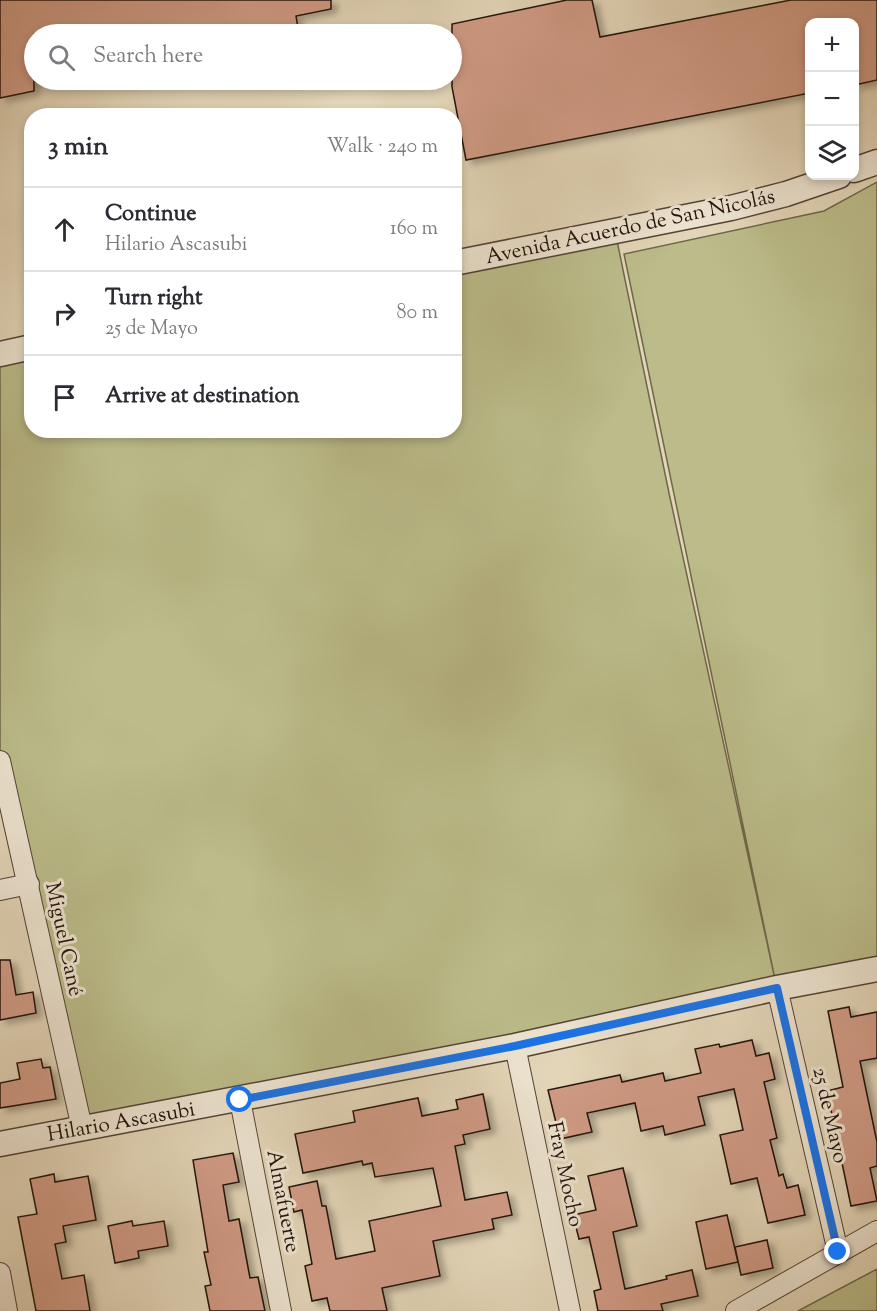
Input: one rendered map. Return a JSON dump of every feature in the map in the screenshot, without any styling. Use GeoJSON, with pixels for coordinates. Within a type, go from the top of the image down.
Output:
{"type":"FeatureCollection","features":[{"type":"Feature","properties":{"kind":"street"},"geometry":{"type":"LineString","coordinates":[[859,169],[877,162]]}},
{"type":"Feature","properties":{"kind":"street","name":"Avenida Acuerdo de San Nicolás"},"geometry":{"type":"LineString","coordinates":[[462,261],[731,208],[786,194],[827,180]]}},
{"type":"Feature","properties":{"kind":"street"},"geometry":{"type":"LineString","coordinates":[[0,354],[24,349]]}},
{"type":"Feature","properties":{"kind":"street","name":"Miguel Cané"},"geometry":{"type":"LineString","coordinates":[[0,761],[82,1128]]}},
{"type":"Feature","properties":{"kind":"street"},"geometry":{"type":"LineString","coordinates":[[0,890],[29,884]]}},
{"type":"Feature","properties":{"kind":"street","name":"Hilario Ascasubi"},"geometry":{"type":"LineString","coordinates":[[0,1144],[515,1046],[777,988],[877,969]]}},
{"type":"Feature","properties":{"kind":"street","name":"25 de Mayo"},"geometry":{"type":"LineString","coordinates":[[777,988],[838,1252]]}},
{"type":"Feature","properties":{"kind":"street","name":"Fray Mocho"},"geometry":{"type":"LineString","coordinates":[[515,1046],[570,1311]]}},
{"type":"Feature","properties":{"kind":"street","name":"Almafuerte"},"geometry":{"type":"LineString","coordinates":[[240,1100],[281,1311]]}},
{"type":"Feature","properties":{"kind":"street"},"geometry":{"type":"LineString","coordinates":[[736,1311],[877,1231]]}},
{"type":"Feature","properties":{"kind":"street"},"geometry":{"type":"LineString","coordinates":[[0,1273],[7,1311]]}},
{"type":"Feature","properties":{"kind":"green space"},"geometry":{"type":"Polygon","coordinates":[[[877,182],[877,968],[82,1128],[0,761],[0,354],[24,349],[24,438],[462,438],[462,262],[615,231],[669,493],[776,984],[624,254],[824,211],[877,182]]]}},
{"type":"Feature","properties":{"kind":"green space"},"geometry":{"type":"Polygon","coordinates":[[[877,1269],[877,1311],[798,1311],[877,1269]]]}},
{"type":"Feature","properties":{"kind":"building"},"geometry":{"type":"Polygon","coordinates":[[[0,0],[331,0],[331,9],[296,16],[297,24],[24,24],[24,90],[34,91],[0,98],[0,0]]]}},
{"type":"Feature","properties":{"kind":"building"},"geometry":{"type":"Polygon","coordinates":[[[567,0],[592,0],[600,37],[791,0],[877,0],[877,80],[859,84],[859,18],[805,18],[805,94],[466,160],[462,139],[462,108],[456,108],[453,90],[462,90],[462,24],[452,24],[567,0]]]}},
{"type":"Feature","properties":{"kind":"building"},"geometry":{"type":"Polygon","coordinates":[[[0,960],[10,960],[16,995],[33,992],[36,1013],[0,1020],[0,960]]]}},
{"type":"Feature","properties":{"kind":"building"},"geometry":{"type":"Polygon","coordinates":[[[849,1007],[851,1017],[877,1012],[877,1058],[860,1061],[877,1142],[877,1166],[870,1168],[877,1201],[851,1206],[827,1091],[843,1087],[828,1011],[849,1007]]]}},
{"type":"Feature","properties":{"kind":"building"},"geometry":{"type":"Polygon","coordinates":[[[752,1040],[756,1056],[769,1053],[775,1079],[764,1082],[777,1138],[770,1140],[779,1176],[783,1174],[787,1188],[798,1185],[805,1215],[768,1223],[757,1178],[731,1184],[720,1135],[743,1130],[734,1089],[698,1097],[705,1125],[665,1135],[663,1126],[641,1131],[635,1103],[587,1113],[592,1132],[560,1139],[548,1090],[620,1075],[622,1082],[663,1073],[665,1081],[701,1073],[695,1049],[719,1044],[720,1047],[752,1040]]]}},
{"type":"Feature","properties":{"kind":"building"},"geometry":{"type":"Polygon","coordinates":[[[41,1059],[43,1068],[50,1067],[56,1099],[0,1108],[0,1083],[20,1079],[17,1063],[41,1059]]]}},
{"type":"Feature","properties":{"kind":"building"},"geometry":{"type":"Polygon","coordinates":[[[483,1094],[490,1129],[463,1135],[465,1144],[455,1146],[465,1200],[507,1192],[512,1215],[492,1219],[494,1229],[433,1241],[440,1276],[382,1288],[387,1311],[330,1311],[327,1298],[312,1301],[305,1266],[312,1264],[302,1210],[294,1212],[289,1187],[317,1181],[322,1206],[326,1206],[336,1259],[375,1251],[369,1221],[441,1206],[433,1168],[375,1177],[372,1163],[363,1165],[362,1161],[303,1173],[295,1134],[355,1122],[353,1111],[418,1098],[422,1116],[458,1109],[456,1100],[483,1094]]]}},
{"type":"Feature","properties":{"kind":"building"},"geometry":{"type":"Polygon","coordinates":[[[233,1153],[239,1182],[223,1185],[229,1221],[239,1219],[250,1278],[258,1277],[265,1311],[210,1311],[205,1286],[211,1285],[204,1252],[208,1252],[193,1160],[233,1153]]]}},
{"type":"Feature","properties":{"kind":"building"},"geometry":{"type":"Polygon","coordinates":[[[623,1168],[637,1226],[613,1232],[625,1289],[667,1279],[666,1276],[692,1270],[698,1296],[661,1304],[663,1311],[598,1311],[594,1291],[601,1289],[589,1237],[579,1239],[573,1215],[596,1210],[588,1176],[623,1168]]]}},
{"type":"Feature","properties":{"kind":"building"},"geometry":{"type":"Polygon","coordinates":[[[54,1174],[55,1182],[88,1176],[96,1220],[63,1226],[66,1242],[55,1244],[62,1279],[84,1275],[90,1311],[36,1311],[18,1217],[37,1214],[30,1179],[54,1174]]]}},
{"type":"Feature","properties":{"kind":"building"},"geometry":{"type":"Polygon","coordinates":[[[727,1215],[738,1262],[706,1269],[696,1222],[727,1215]]]}},
{"type":"Feature","properties":{"kind":"building"},"geometry":{"type":"Polygon","coordinates":[[[132,1221],[133,1226],[164,1221],[168,1246],[138,1251],[139,1258],[115,1263],[108,1226],[132,1221]]]}},
{"type":"Feature","properties":{"kind":"building"},"geometry":{"type":"Polygon","coordinates":[[[767,1240],[773,1268],[741,1275],[735,1247],[767,1240]]]}},
{"type":"Feature","properties":{"kind":"route"},"geometry":{"type":"LineString","coordinates":[[240,1100],[515,1046],[777,988],[838,1252]]}}]}
